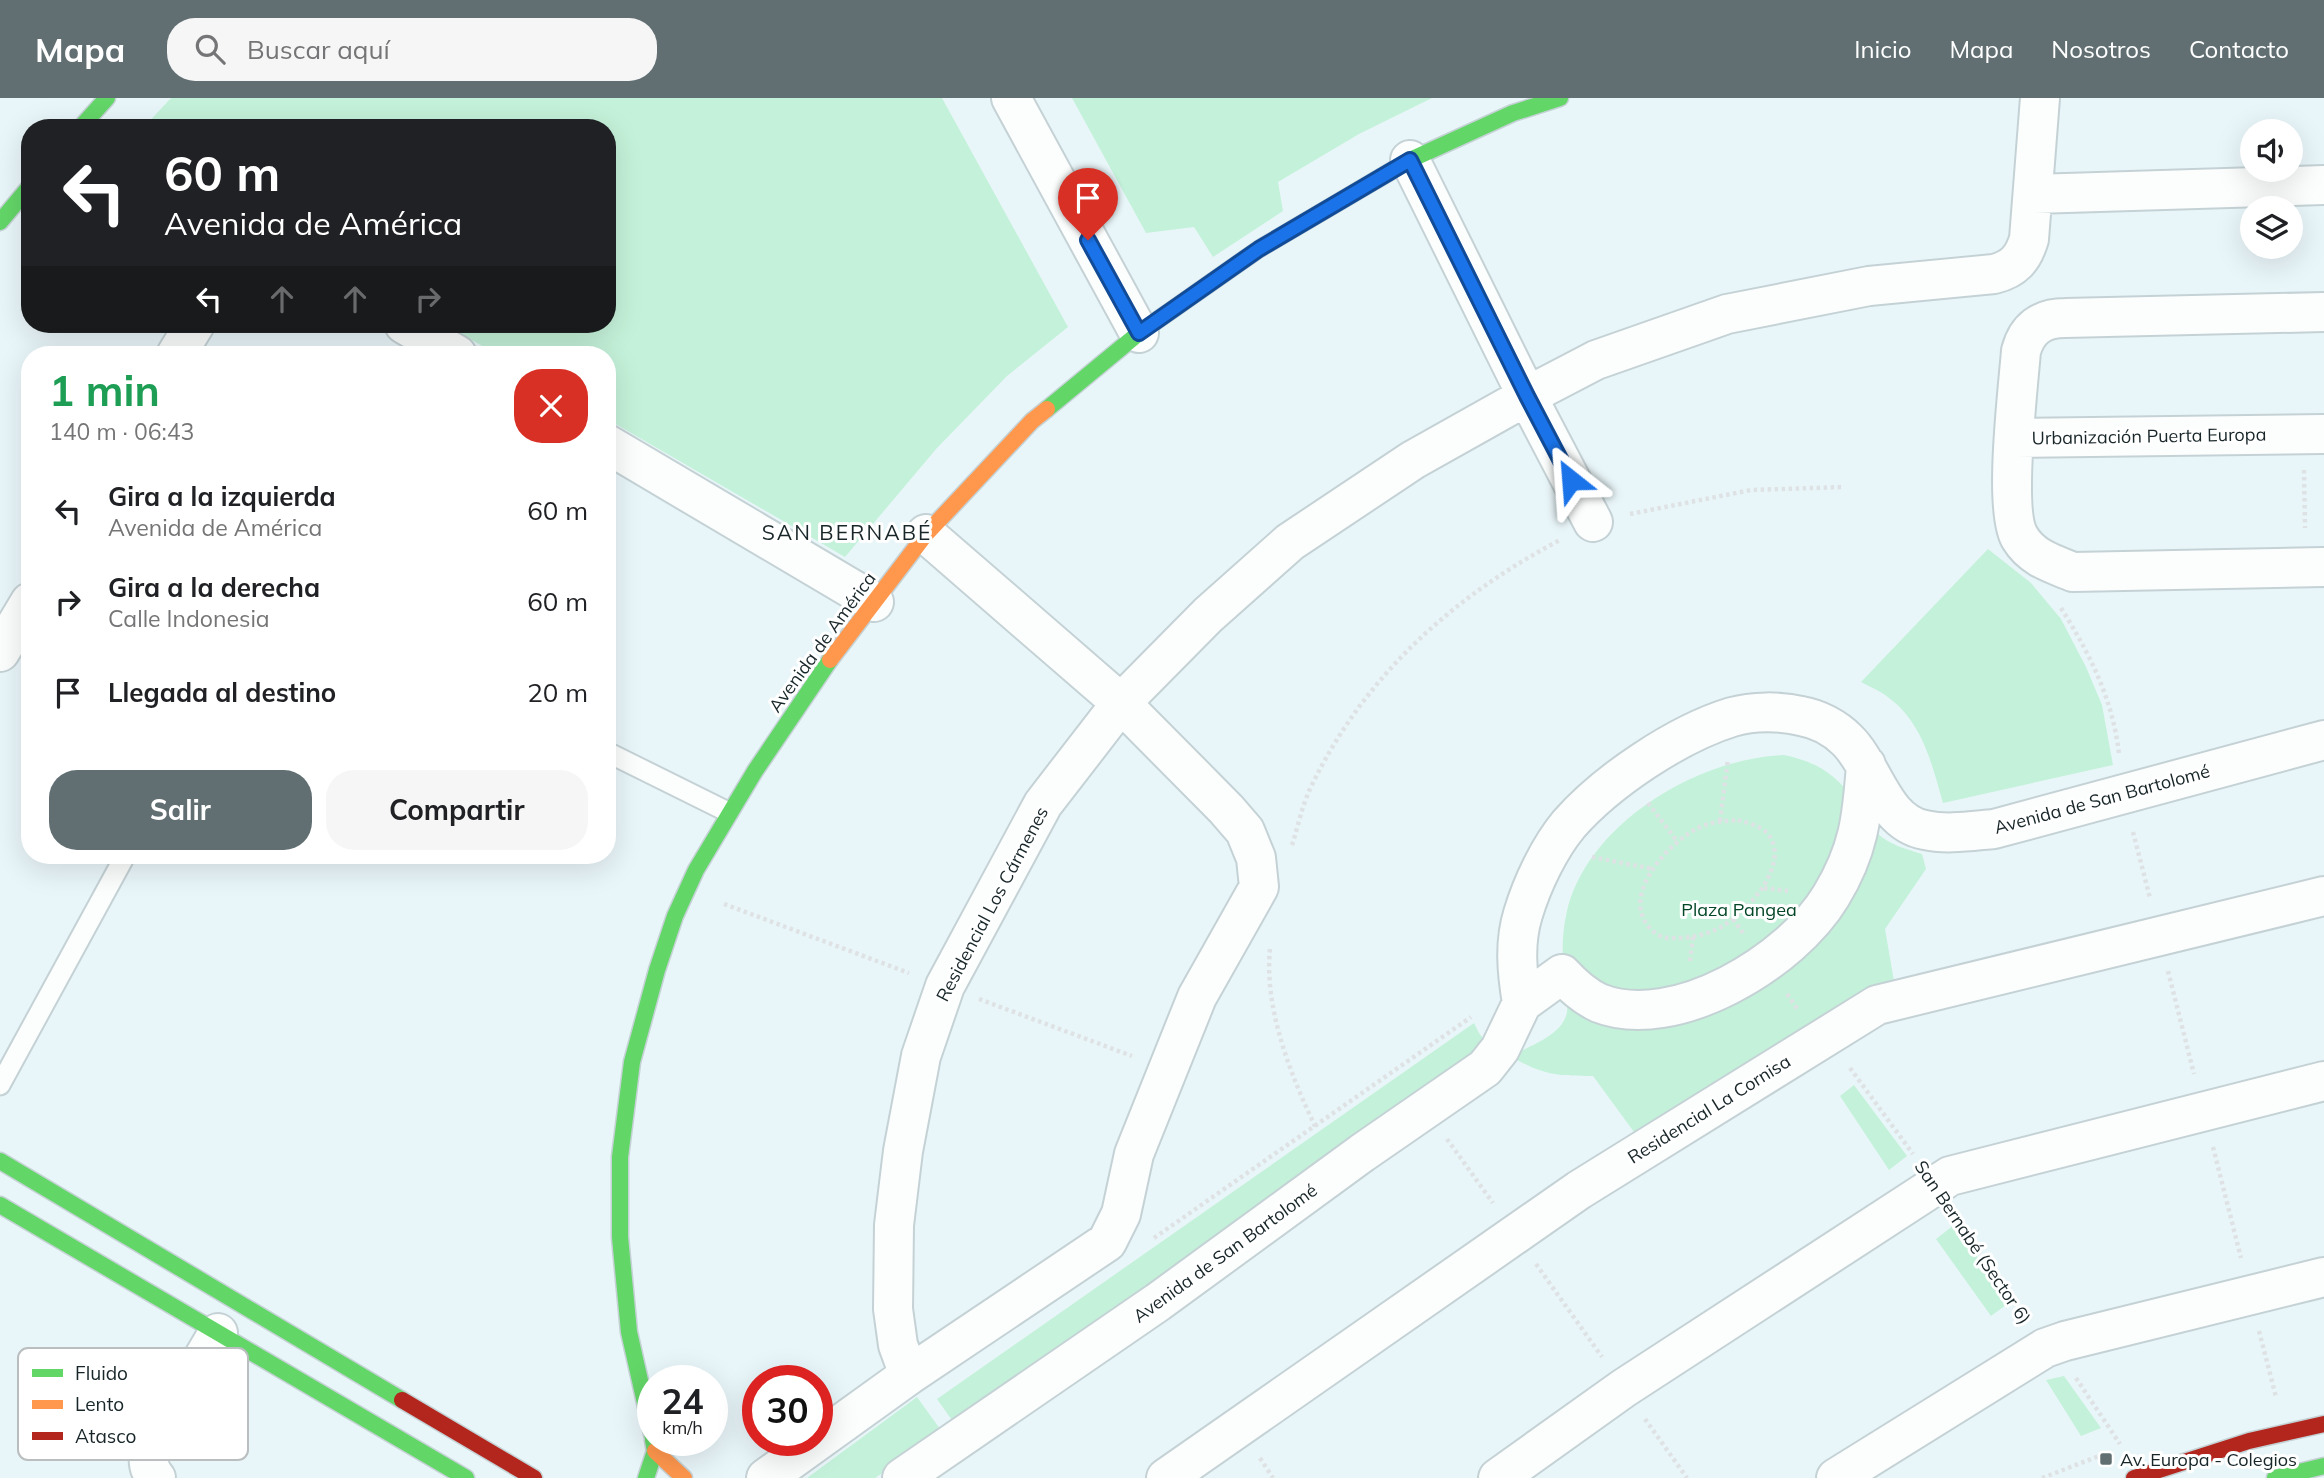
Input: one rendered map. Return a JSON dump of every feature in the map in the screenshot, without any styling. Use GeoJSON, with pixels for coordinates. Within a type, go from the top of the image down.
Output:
{"type":"FeatureCollection","features":[{"type":"Feature","properties":{"kind":"street"},"geometry":{"type":"LineString","coordinates":[[88,119],[107,98]]}},
{"type":"Feature","properties":{"kind":"street"},"geometry":{"type":"LineString","coordinates":[[1011,98],[1139,333]]}},
{"type":"Feature","properties":{"kind":"street","name":"Avenida de América"},"geometry":{"type":"LineString","coordinates":[[637,1368],[629,1332],[620,1237],[620,1157],[632,1062],[657,970],[675,916],[696,870],[728,812],[836,652],[926,534],[1032,421],[1139,333],[1259,249],[1410,160],[1513,113],[1560,98]]}},
{"type":"Feature","properties":{"kind":"street","name":"Residencial Los Cármenes"},"geometry":{"type":"LineString","coordinates":[[909,1375],[898,1345],[893,1309],[894,1225],[903,1151],[921,1056],[945,986],[1043,804],[1121,703],[1208,615],[1290,542],[1413,460],[1596,360],[1727,314],[1869,286],[2006,271],[2017,263],[2025,252],[2029,239],[2040,98]]}},
{"type":"Feature","properties":{"kind":"street"},"geometry":{"type":"LineString","coordinates":[[1410,160],[1593,522]]}},
{"type":"Feature","properties":{"kind":"street"},"geometry":{"type":"LineString","coordinates":[[2034,194],[2324,186]]}},
{"type":"Feature","properties":{"kind":"street"},"geometry":{"type":"LineString","coordinates":[[0,222],[21,197]]}},
{"type":"Feature","properties":{"kind":"street"},"geometry":{"type":"LineString","coordinates":[[2015,438],[2021,351],[2024,340],[2041,322],[2052,318],[2324,312]]}},
{"type":"Feature","properties":{"kind":"street"},"geometry":{"type":"LineString","coordinates":[[419,333],[442,346]]}},
{"type":"Feature","properties":{"kind":"street","name":"Urbanización Puerta Europa"},"geometry":{"type":"LineString","coordinates":[[2314,434],[2015,438],[2012,522],[2031,551],[2045,562],[2073,572],[2314,567]]}},
{"type":"Feature","properties":{"kind":"street"},"geometry":{"type":"LineString","coordinates":[[616,449],[874,602]]}},
{"type":"Feature","properties":{"kind":"street"},"geometry":{"type":"LineString","coordinates":[[766,1478],[909,1375],[1107,1242],[1121,1214],[1134,1154],[1197,997],[1259,887],[1256,858],[1245,831],[1121,703],[926,534]]}},
{"type":"Feature","properties":{"kind":"street"},"geometry":{"type":"LineString","coordinates":[[0,652],[21,617]]}},
{"type":"Feature","properties":{"kind":"street","name":"Avenida de San Bartolomé"},"geometry":{"type":"LineString","coordinates":[[1522,1003],[1516,963],[1522,915],[1541,869],[1568,825],[1611,784],[1656,755],[1734,716],[1765,712],[1800,715],[1825,724],[1847,740],[1866,765],[1894,812],[1907,824],[1923,830],[1959,833],[1994,829],[2324,740]]}},
{"type":"Feature","properties":{"kind":"street","name":"Avenida de San Bartolomé"},"geometry":{"type":"LineString","coordinates":[[902,1478],[1158,1302],[1485,1068],[1500,1049],[1522,1003],[1562,974],[1579,992],[1600,1003],[1623,1008],[1655,1008],[1702,998],[1745,977],[1780,952],[1811,923],[1830,897],[1852,855],[1862,822],[1866,765]]}},
{"type":"Feature","properties":{"kind":"street","name":"Residencial La Cornisa"},"geometry":{"type":"LineString","coordinates":[[1166,1478],[1578,1189],[1877,1005],[2324,896]]}},
{"type":"Feature","properties":{"kind":"street"},"geometry":{"type":"LineString","coordinates":[[1498,1478],[1624,1388],[1950,1176],[2324,1081]]}},
{"type":"Feature","properties":{"kind":"street"},"geometry":{"type":"LineString","coordinates":[[0,1161],[534,1478]]}},
{"type":"Feature","properties":{"kind":"street"},"geometry":{"type":"LineString","coordinates":[[0,1205],[244,1348]]}},
{"type":"Feature","properties":{"kind":"street"},"geometry":{"type":"LineString","coordinates":[[1836,1478],[2045,1348],[2324,1277]]}},
{"type":"Feature","properties":{"kind":"street"},"geometry":{"type":"LineString","coordinates":[[209,1348],[218,1333]]}},
{"type":"Feature","properties":{"kind":"street"},"geometry":{"type":"LineString","coordinates":[[248,1351],[466,1478]]}},
{"type":"Feature","properties":{"kind":"street"},"geometry":{"type":"LineString","coordinates":[[2134,1478],[2249,1441],[2324,1424]]}},
{"type":"Feature","properties":{"kind":"street"},"geometry":{"type":"LineString","coordinates":[[646,1478],[651,1456]]}},
{"type":"Feature","properties":{"kind":"street"},"geometry":{"type":"LineString","coordinates":[[665,1456],[684,1478]]}},
{"type":"Feature","properties":{"kind":"street"},"geometry":{"type":"LineString","coordinates":[[148,1460],[150,1470],[156,1478]]}},
{"type":"Feature","properties":{"kind":"street"},"geometry":{"type":"LineString","coordinates":[[2275,1478],[2324,1466]]}},
{"type":"Feature","properties":{"kind":"lane"},"geometry":{"type":"LineString","coordinates":[[616,756],[728,812]]}},
{"type":"Feature","properties":{"kind":"lane"},"geometry":{"type":"LineString","coordinates":[[0,1085],[121,864]]}},
{"type":"Feature","properties":{"kind":"path"},"geometry":{"type":"LineString","coordinates":[[2314,434],[2314,567]]}},
{"type":"Feature","properties":{"kind":"path"},"geometry":{"type":"LineString","coordinates":[[1289,857],[1309,790],[1347,723],[1394,664],[1432,625],[1472,594],[1543,549],[1593,522],[1751,490],[1844,487]]}},
{"type":"Feature","properties":{"kind":"path"},"geometry":{"type":"LineString","coordinates":[[2045,562],[2053,596],[2079,637],[2110,702],[2124,793],[2277,1402]]}},
{"type":"Feature","properties":{"kind":"path"},"geometry":{"type":"LineString","coordinates":[[1720,821],[1734,716]]}},
{"type":"Feature","properties":{"kind":"path"},"geometry":{"type":"LineString","coordinates":[[1627,774],[1677,841]]}},
{"type":"Feature","properties":{"kind":"path"},"geometry":{"type":"LineString","coordinates":[[1738,820],[1755,826],[1768,835],[1774,851],[1764,888],[1744,912],[1717,930],[1693,937],[1668,939],[1658,935],[1644,919],[1641,909],[1646,878],[1677,841],[1697,828],[1720,821],[1738,820]]}},
{"type":"Feature","properties":{"kind":"path"},"geometry":{"type":"LineString","coordinates":[[1553,849],[1653,869]]}},
{"type":"Feature","properties":{"kind":"path"},"geometry":{"type":"LineString","coordinates":[[1271,937],[1267,974],[1276,1021],[1300,1094],[1315,1125]]}},
{"type":"Feature","properties":{"kind":"path"},"geometry":{"type":"LineString","coordinates":[[1153,1239],[1473,1015],[1522,1003]]}},
{"type":"Feature","properties":{"kind":"path","name":"San Bernabé (Sector 6)"},"geometry":{"type":"LineString","coordinates":[[1819,1041],[1857,1076],[2045,1348],[2070,1369],[2122,1447]]}},
{"type":"Feature","properties":{"kind":"path"},"geometry":{"type":"LineString","coordinates":[[1426,1109],[1515,1234]]}},
{"type":"Feature","properties":{"kind":"green space"},"geometry":{"type":"Polygon","coordinates":[[[171,98],[942,98],[1068,327],[1007,376],[937,448],[845,557],[616,424],[616,346],[482,346],[460,333],[616,333],[616,119],[151,119],[171,98]]]}},
{"type":"Feature","properties":{"kind":"green space"},"geometry":{"type":"Polygon","coordinates":[[[1072,98],[1432,98],[1359,134],[1278,182],[1283,211],[1213,257],[1194,227],[1146,233],[1072,98]]]}},
{"type":"Feature","properties":{"kind":"green space"},"geometry":{"type":"Polygon","coordinates":[[[1988,549],[2031,583],[2061,619],[2102,705],[2113,765],[1943,803],[1925,746],[1910,720],[1901,708],[1886,696],[1861,682],[1988,549]]]}},
{"type":"Feature","properties":{"kind":"green space","name":"Plaza Pangea"},"geometry":{"type":"Polygon","coordinates":[[[1784,755],[1806,761],[1825,771],[1849,792],[1877,833],[1893,844],[1922,854],[1926,869],[1885,929],[1894,981],[1763,1052],[1634,1132],[1593,1076],[1550,1073],[1510,1056],[1541,1041],[1560,1027],[1565,1018],[1567,1008],[1563,932],[1567,911],[1579,879],[1598,850],[1622,824],[1651,801],[1683,782],[1717,768],[1751,759],[1784,755]]]}},
{"type":"Feature","properties":{"kind":"green space"},"geometry":{"type":"Polygon","coordinates":[[[1474,1023],[1489,1046],[954,1423],[937,1399],[1474,1023]]]}},
{"type":"Feature","properties":{"kind":"green space"},"geometry":{"type":"Polygon","coordinates":[[[1854,1085],[1907,1156],[1889,1170],[1840,1096],[1854,1085]]]}},
{"type":"Feature","properties":{"kind":"green space"},"geometry":{"type":"Polygon","coordinates":[[[1954,1225],[2010,1302],[1991,1316],[1936,1239],[1954,1225]]]}},
{"type":"Feature","properties":{"kind":"green space"},"geometry":{"type":"Polygon","coordinates":[[[2064,1376],[2101,1428],[2081,1436],[2046,1380],[2064,1376]]]}},
{"type":"Feature","properties":{"kind":"green space"},"geometry":{"type":"Polygon","coordinates":[[[917,1397],[943,1433],[875,1478],[807,1478],[917,1397]]]}},
{"type":"Feature","properties":{"kind":"traffic: fast"},"geometry":{"type":"LineString","coordinates":[[88,119],[107,98]]}},
{"type":"Feature","properties":{"kind":"traffic: fast"},"geometry":{"type":"LineString","coordinates":[[1047,409],[1139,333],[1259,249],[1410,160],[1513,113],[1560,98]]}},
{"type":"Feature","properties":{"kind":"traffic: fast"},"geometry":{"type":"LineString","coordinates":[[0,222],[21,197]]}},
{"type":"Feature","properties":{"kind":"traffic: fast"},"geometry":{"type":"LineString","coordinates":[[637,1367],[629,1332],[620,1237],[620,1157],[632,1062],[657,970],[675,916],[696,870],[755,771],[830,660]]}},
{"type":"Feature","properties":{"kind":"traffic: fast"},"geometry":{"type":"LineString","coordinates":[[0,1161],[402,1400]]}},
{"type":"Feature","properties":{"kind":"traffic: fast"},"geometry":{"type":"LineString","coordinates":[[0,1205],[244,1348]]}},
{"type":"Feature","properties":{"kind":"traffic: fast"},"geometry":{"type":"LineString","coordinates":[[248,1350],[466,1478]]}},
{"type":"Feature","properties":{"kind":"traffic: fast"},"geometry":{"type":"LineString","coordinates":[[646,1478],[653,1456]]}},
{"type":"Feature","properties":{"kind":"traffic: fast"},"geometry":{"type":"LineString","coordinates":[[2275,1478],[2324,1466]]}},
{"type":"Feature","properties":{"kind":"traffic: slow"},"geometry":{"type":"LineString","coordinates":[[830,660],[926,534],[1032,421],[1047,409]]}},
{"type":"Feature","properties":{"kind":"traffic: slow"},"geometry":{"type":"LineString","coordinates":[[660,1456],[684,1478]]}},
{"type":"Feature","properties":{"kind":"traffic: jam"},"geometry":{"type":"LineString","coordinates":[[402,1400],[534,1478]]}},
{"type":"Feature","properties":{"kind":"traffic: jam"},"geometry":{"type":"LineString","coordinates":[[2134,1478],[2249,1441],[2324,1424]]}},
{"type":"Feature","properties":{"kind":"place","name":"Av. Europa - Colegios"},"geometry":{"type":"Point","coordinates":[2106,1459]}},
{"type":"Feature","properties":{"kind":"district","name":"SAN BERNABÉ"},"geometry":{"type":"Point","coordinates":[847,532]}},
{"type":"Feature","properties":{"kind":"route"},"geometry":{"type":"LineString","coordinates":[[1088,240],[1139,333],[1259,249],[1410,160],[1571,480]]}}]}
